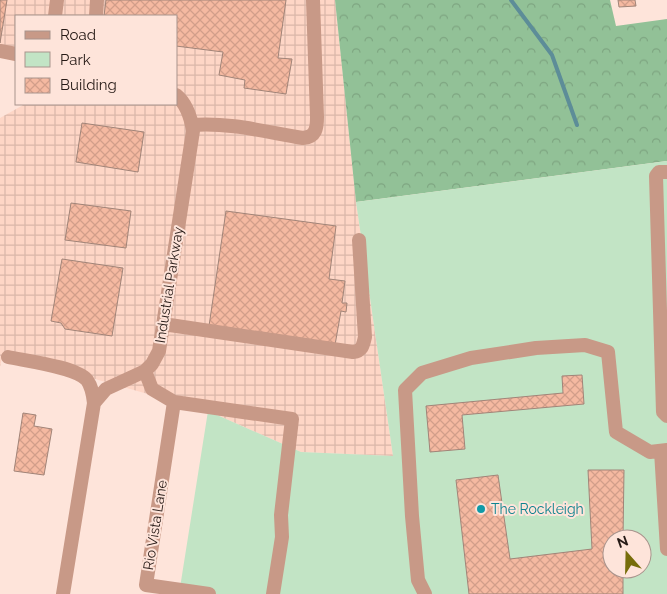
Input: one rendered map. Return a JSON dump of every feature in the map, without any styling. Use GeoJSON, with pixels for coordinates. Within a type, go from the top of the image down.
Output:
{"type":"FeatureCollection","features":[{"type":"Feature","properties":{"kind":"street"},"geometry":{"type":"LineString","coordinates":[[55,15],[58,0]]}},
{"type":"Feature","properties":{"kind":"street"},"geometry":{"type":"LineString","coordinates":[[96,15],[97,0]]}},
{"type":"Feature","properties":{"kind":"street"},"geometry":{"type":"LineString","coordinates":[[178,98],[187,110],[192,125],[232,126],[303,138],[313,135],[317,129],[317,117],[313,0]]}},
{"type":"Feature","properties":{"kind":"street"},"geometry":{"type":"LineString","coordinates":[[0,51],[15,54]]}},
{"type":"Feature","properties":{"kind":"street","name":"Industrial Parkway"},"geometry":{"type":"LineString","coordinates":[[145,371],[152,364],[159,351],[192,125]]}},
{"type":"Feature","properties":{"kind":"street"},"geometry":{"type":"LineString","coordinates":[[667,172],[659,172],[656,176],[663,412],[667,416]]}},
{"type":"Feature","properties":{"kind":"street"},"geometry":{"type":"LineString","coordinates":[[163,324],[358,352],[363,348],[365,337],[359,240]]}},
{"type":"Feature","properties":{"kind":"street"},"geometry":{"type":"LineString","coordinates":[[425,594],[418,580],[412,516],[405,390],[422,373],[471,358],[536,348],[585,345],[608,352],[616,432],[650,452],[664,450],[667,550]]}},
{"type":"Feature","properties":{"kind":"street"},"geometry":{"type":"LineString","coordinates":[[8,357],[73,371],[86,379],[92,390],[94,402],[63,594]]}},
{"type":"Feature","properties":{"kind":"street"},"geometry":{"type":"LineString","coordinates":[[94,402],[106,389],[145,371],[152,389],[174,402],[292,419],[281,515],[282,537],[273,594]]}},
{"type":"Feature","properties":{"kind":"street","name":"Rio Vista Lane"},"geometry":{"type":"LineString","coordinates":[[174,402],[145,589],[209,594]]}},
{"type":"Feature","properties":{"kind":"shaded area"},"geometry":{"type":"Polygon","coordinates":[[[0,0],[335,0],[356,202],[393,456],[301,452],[208,411],[3,353],[0,367],[0,118],[23,105],[178,105],[178,15],[15,15],[15,61],[0,58],[0,0]]]}},
{"type":"Feature","properties":{"kind":"green space"},"geometry":{"type":"Polygon","coordinates":[[[335,0],[610,0],[616,26],[667,19],[667,161],[356,202],[335,0]]]}},
{"type":"Feature","properties":{"kind":"green space"},"geometry":{"type":"Polygon","coordinates":[[[667,161],[667,594],[179,594],[208,411],[301,452],[393,456],[356,202],[667,161]]]}},
{"type":"Feature","properties":{"kind":"building"},"geometry":{"type":"Polygon","coordinates":[[[0,0],[7,0],[0,43],[0,0]]]}},
{"type":"Feature","properties":{"kind":"building"},"geometry":{"type":"Polygon","coordinates":[[[106,0],[286,0],[278,58],[292,59],[286,94],[244,88],[245,80],[219,75],[223,52],[178,46],[178,15],[104,15],[106,0]]]}},
{"type":"Feature","properties":{"kind":"building"},"geometry":{"type":"Polygon","coordinates":[[[618,0],[635,0],[636,6],[619,7],[618,0]]]}},
{"type":"Feature","properties":{"kind":"building"},"geometry":{"type":"Polygon","coordinates":[[[82,123],[144,132],[138,172],[76,162],[82,123]]]}},
{"type":"Feature","properties":{"kind":"building"},"geometry":{"type":"Polygon","coordinates":[[[71,203],[131,211],[126,248],[65,240],[71,203]]]}},
{"type":"Feature","properties":{"kind":"building"},"geometry":{"type":"Polygon","coordinates":[[[226,211],[336,226],[329,279],[345,281],[342,303],[347,303],[346,312],[341,311],[335,345],[209,326],[226,211]]]}},
{"type":"Feature","properties":{"kind":"building"},"geometry":{"type":"Polygon","coordinates":[[[62,259],[123,268],[112,336],[65,329],[61,323],[51,321],[62,259]]]}},
{"type":"Feature","properties":{"kind":"building"},"geometry":{"type":"Polygon","coordinates":[[[582,375],[584,404],[462,415],[465,449],[430,452],[426,406],[563,393],[562,376],[582,375]]]}},
{"type":"Feature","properties":{"kind":"building"},"geometry":{"type":"Polygon","coordinates":[[[23,413],[36,415],[34,426],[52,429],[44,475],[14,471],[23,413]]]}},
{"type":"Feature","properties":{"kind":"building","name":"The Rockleigh"},"geometry":{"type":"Polygon","coordinates":[[[588,470],[624,470],[623,529],[602,529],[602,579],[623,579],[623,594],[469,594],[456,480],[498,475],[510,559],[592,549],[588,470]]]}},
{"type":"Feature","properties":{"kind":"waterway"},"geometry":{"type":"LineString","coordinates":[[511,0],[552,55],[577,125]]}},
{"type":"Feature","properties":{"kind":"place","name":"The Rockleigh"},"geometry":{"type":"Point","coordinates":[481,509]}}]}
